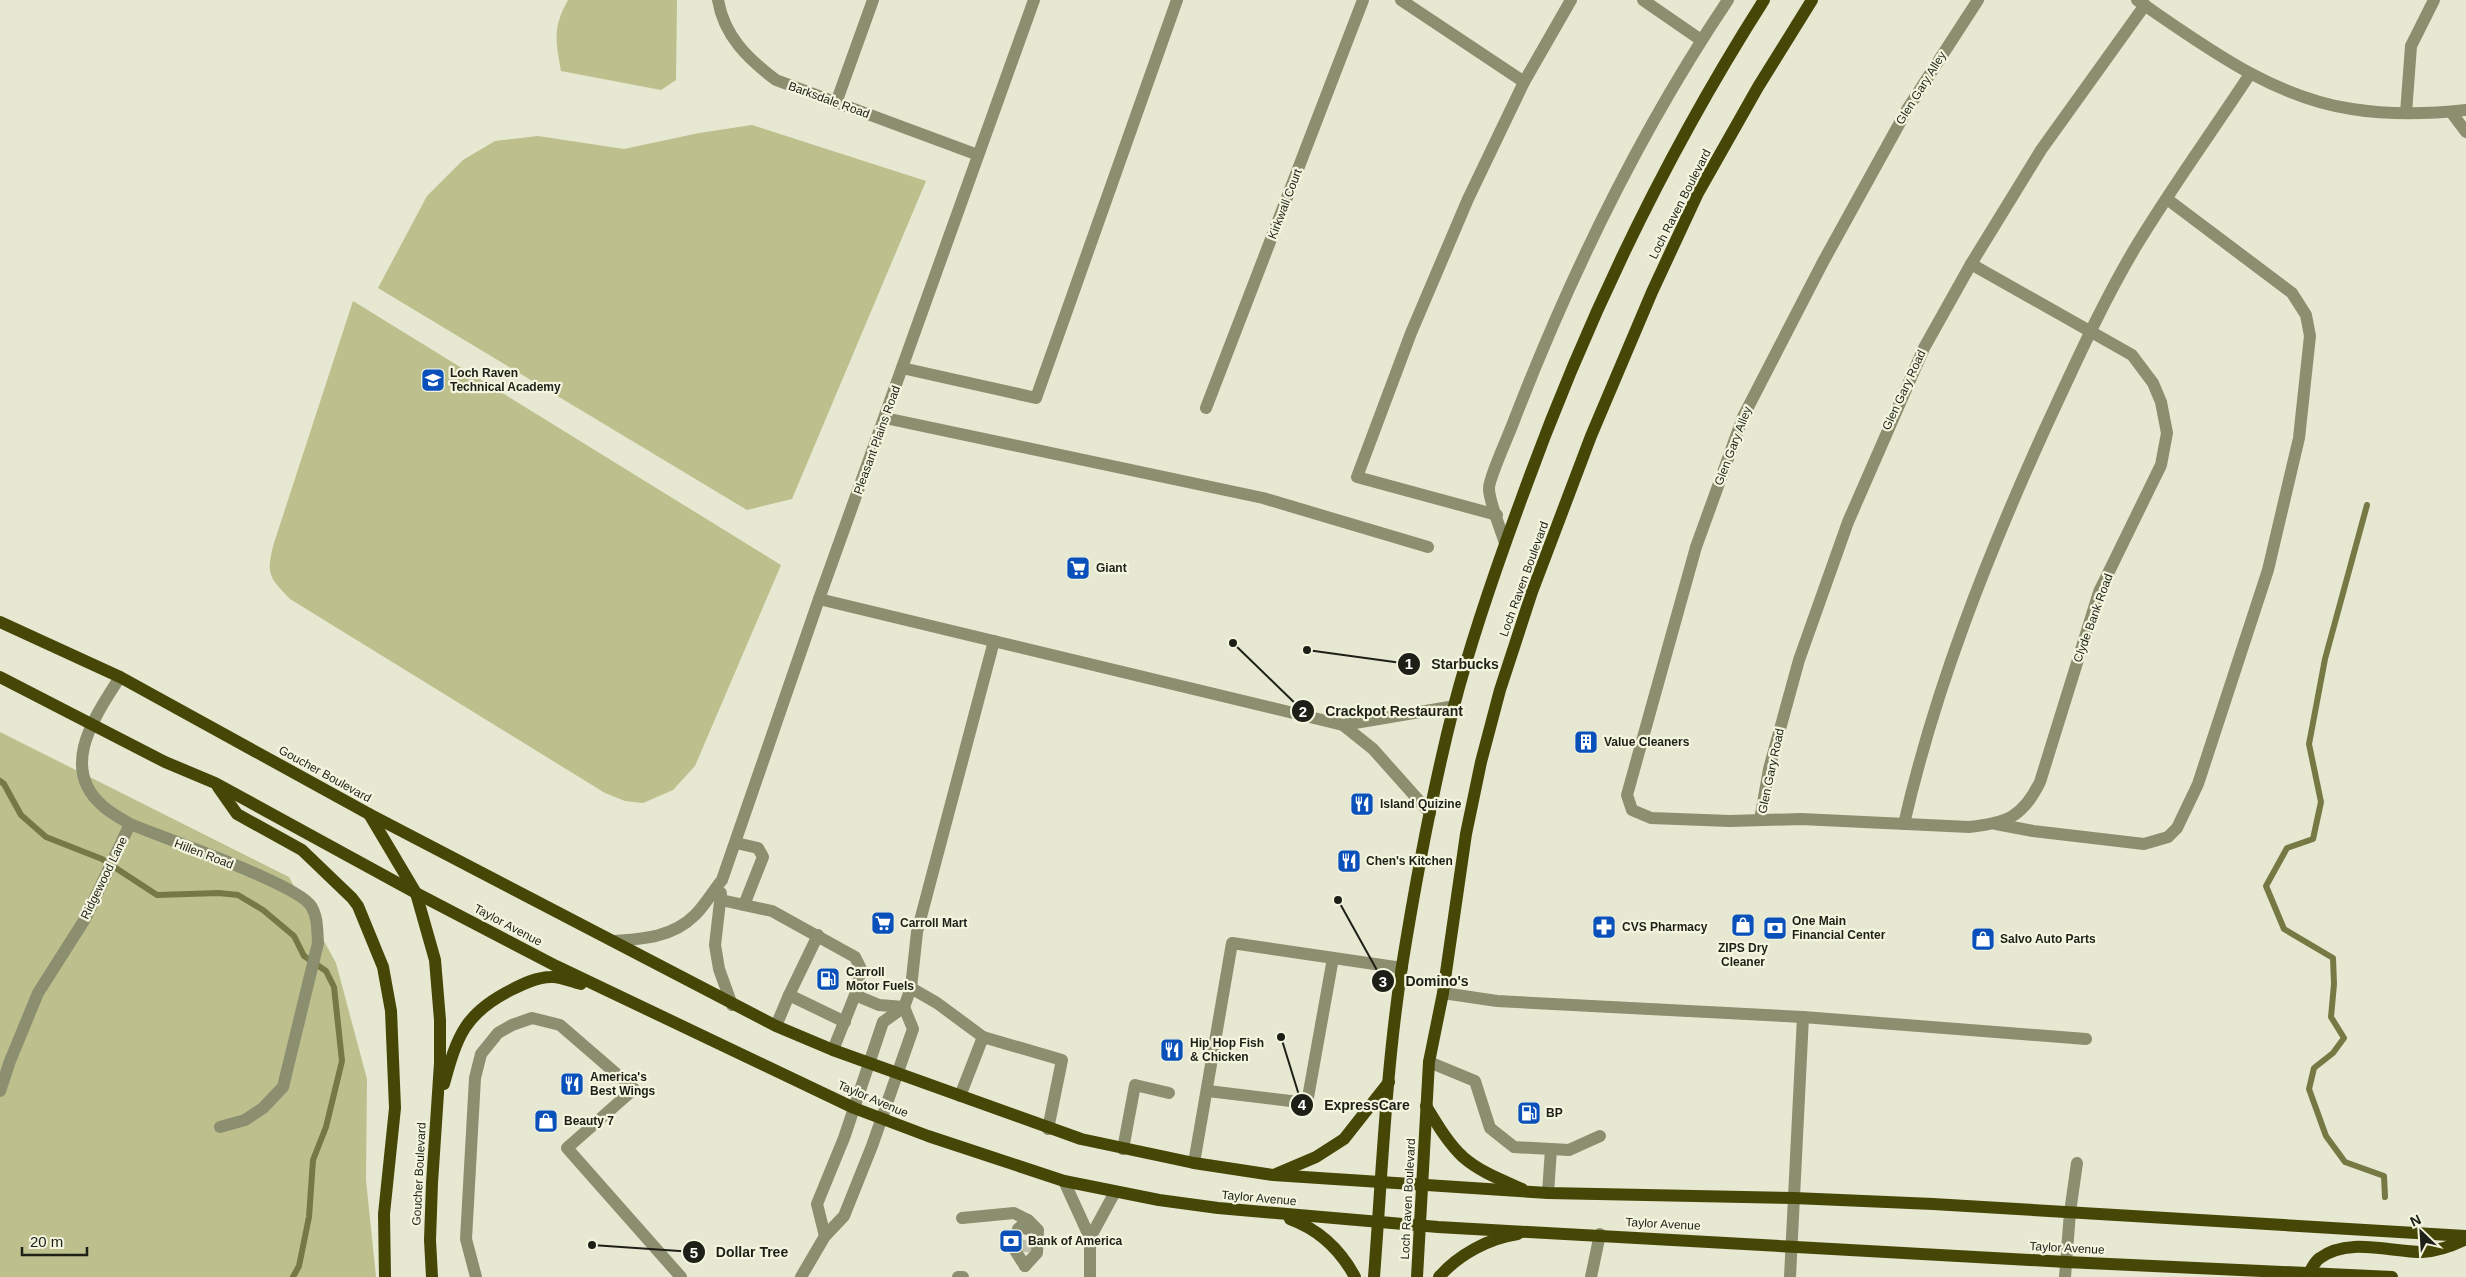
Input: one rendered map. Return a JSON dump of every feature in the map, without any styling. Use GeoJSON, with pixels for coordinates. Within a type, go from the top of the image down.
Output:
{"type":"FeatureCollection","features":[{"type":"Feature","properties":{"kind":"main road"},"geometry":{"type":"LineString","coordinates":[[1374,1277],[1389,1082],[1402,968],[1430,813],[1454,706],[1505,543],[1568,376],[1647,203],[1711,87],[1764,0]]}},
{"type":"Feature","properties":{"kind":"main road","name":"Loch Raven Boulevard"},"geometry":{"type":"LineString","coordinates":[[1417,1277],[1429,1062],[1443,993],[1463,852],[1481,762],[1500,690],[1532,592],[1591,436],[1652,292],[1694,202],[1758,87],[1812,0]]}},
{"type":"Feature","properties":{"kind":"main road","name":"Goucher Boulevard"},"geometry":{"type":"LineString","coordinates":[[0,622],[120,677],[369,814],[416,893],[435,960],[440,1020],[430,1240],[432,1277]]}},
{"type":"Feature","properties":{"kind":"main road"},"geometry":{"type":"LineString","coordinates":[[0,677],[165,762],[214,783],[237,814],[302,850],[358,906],[383,967],[392,1011],[394,1108],[384,1214],[385,1277]]}},
{"type":"Feature","properties":{"kind":"main road","name":"Taylor Avenue"},"geometry":{"type":"LineString","coordinates":[[214,783],[416,893],[556,966],[854,1108],[1020,1168],[1064,1181],[1115,1192],[1218,1208],[1420,1225],[2066,1262],[2309,1275],[2392,1277]]}},
{"type":"Feature","properties":{"kind":"main road","name":"Taylor Avenue"},"geometry":{"type":"LineString","coordinates":[[369,814],[614,941],[732,1005],[776,1026],[833,1050],[1048,1128],[1123,1149],[1194,1164],[1273,1175],[1422,1186],[1548,1193],[1794,1198],[2070,1212],[2466,1238]]}},
{"type":"Feature","properties":{"kind":"main road"},"geometry":{"type":"LineString","coordinates":[[436,1116],[450,1061],[460,1036],[475,1013],[490,1001],[526,982],[552,976],[611,992]]}},
{"type":"Feature","properties":{"kind":"main road"},"geometry":{"type":"LineString","coordinates":[[1273,1175],[1316,1157],[1344,1139],[1389,1082]]}},
{"type":"Feature","properties":{"kind":"main road"},"geometry":{"type":"LineString","coordinates":[[1426,1106],[1446,1138],[1464,1157],[1483,1171],[1529,1192]]}},
{"type":"Feature","properties":{"kind":"main road"},"geometry":{"type":"LineString","coordinates":[[1276,1214],[1305,1224],[1326,1238],[1340,1253],[1355,1277]]}},
{"type":"Feature","properties":{"kind":"main road"},"geometry":{"type":"LineString","coordinates":[[1439,1277],[1451,1263],[1489,1242],[1512,1235],[1543,1231]]}},
{"type":"Feature","properties":{"kind":"main road"},"geometry":{"type":"LineString","coordinates":[[2309,1275],[2318,1259],[2332,1251],[2345,1248],[2423,1252],[2451,1246],[2466,1238]]}},
{"type":"Feature","properties":{"kind":"street","name":"Barksdale Road"},"geometry":{"type":"LineString","coordinates":[[718,0],[736,44],[749,60],[776,80],[978,156]]}},
{"type":"Feature","properties":{"kind":"street"},"geometry":{"type":"LineString","coordinates":[[836,103],[873,0]]}},
{"type":"Feature","properties":{"kind":"street","name":"Pleasant Plains Road"},"geometry":{"type":"LineString","coordinates":[[614,941],[651,938],[670,933],[695,915],[722,880],[820,599],[1034,0]]}},
{"type":"Feature","properties":{"kind":"street"},"geometry":{"type":"LineString","coordinates":[[902,368],[1036,398],[1176,0]]}},
{"type":"Feature","properties":{"kind":"street","name":"Kirkwall Court"},"geometry":{"type":"LineString","coordinates":[[1206,408],[1363,0]]}},
{"type":"Feature","properties":{"kind":"street"},"geometry":{"type":"LineString","coordinates":[[1401,0],[1524,82]]}},
{"type":"Feature","properties":{"kind":"street"},"geometry":{"type":"LineString","coordinates":[[1496,515],[1357,477],[1418,315],[1468,199],[1524,82],[1571,0]]}},
{"type":"Feature","properties":{"kind":"street"},"geometry":{"type":"LineString","coordinates":[[1643,0],[1701,40]]}},
{"type":"Feature","properties":{"kind":"street"},"geometry":{"type":"LineString","coordinates":[[1505,543],[1488,488],[1560,307],[1591,239],[1626,170],[1701,40],[1728,0]]}},
{"type":"Feature","properties":{"kind":"street","name":"Glen Gary Alley"},"geometry":{"type":"LineString","coordinates":[[1760,820],[1650,818],[1632,810],[1627,795],[1696,548],[1743,417],[1823,262],[1908,108],[1978,0]]}},
{"type":"Feature","properties":{"kind":"street"},"geometry":{"type":"LineString","coordinates":[[2406,113],[2411,46],[2434,0]]}},
{"type":"Feature","properties":{"kind":"street"},"geometry":{"type":"LineString","coordinates":[[2141,2],[2250,74],[2304,96],[2351,109],[2406,113],[2466,110]]}},
{"type":"Feature","properties":{"kind":"street","name":"Glen Gary Road"},"geometry":{"type":"LineString","coordinates":[[1760,820],[1768,769],[1798,660],[1848,522],[1924,348],[1971,264],[2041,150],[2141,2]]}},
{"type":"Feature","properties":{"kind":"street"},"geometry":{"type":"LineString","coordinates":[[1904,824],[1914,778],[1941,690],[2009,509],[2090,330],[2135,248],[2250,74]]}},
{"type":"Feature","properties":{"kind":"street"},"geometry":{"type":"LineString","coordinates":[[2451,112],[2466,132]]}},
{"type":"Feature","properties":{"kind":"street"},"geometry":{"type":"LineString","coordinates":[[1996,824],[2033,831],[2144,844],[2168,836],[2177,828],[2198,784],[2268,570],[2299,438],[2310,336],[2306,316],[2292,293],[2167,199]]}},
{"type":"Feature","properties":{"kind":"street","name":"Clyde Bank Road"},"geometry":{"type":"LineString","coordinates":[[1760,820],[1801,818],[1969,827],[1996,824],[2016,815],[2025,808],[2040,782],[2099,592],[2128,530],[2154,482],[2165,448],[2166,420],[2153,383],[2132,356],[2090,330],[1971,264]]}},
{"type":"Feature","properties":{"kind":"street"},"geometry":{"type":"LineString","coordinates":[[885,418],[1263,498],[1428,547]]}},
{"type":"Feature","properties":{"kind":"street"},"geometry":{"type":"LineString","coordinates":[[820,599],[1343,725],[1454,706]]}},
{"type":"Feature","properties":{"kind":"street"},"geometry":{"type":"LineString","coordinates":[[825,1236],[817,1204],[854,1108],[883,1022],[904,1007],[911,988],[918,932],[994,641]]}},
{"type":"Feature","properties":{"kind":"street","name":"Ridgewood Lane"},"geometry":{"type":"LineString","coordinates":[[0,1091],[10,1061],[38,993],[84,919],[130,824],[103,806],[86,784],[82,756],[91,723],[120,677]]}},
{"type":"Feature","properties":{"kind":"street"},"geometry":{"type":"LineString","coordinates":[[1343,725],[1372,750],[1430,813]]}},
{"type":"Feature","properties":{"kind":"street","name":"Hillen Road"},"geometry":{"type":"LineString","coordinates":[[130,824],[278,883],[310,904],[316,918],[318,943],[283,1087],[263,1108],[245,1120],[220,1127]]}},
{"type":"Feature","properties":{"kind":"street"},"geometry":{"type":"LineString","coordinates":[[736,843],[758,848],[763,857],[744,905]]}},
{"type":"Feature","properties":{"kind":"street","name":"Pleasant Plains Road"},"geometry":{"type":"LineString","coordinates":[[722,880],[714,945],[719,969],[732,1005]]}},
{"type":"Feature","properties":{"kind":"street"},"geometry":{"type":"LineString","coordinates":[[721,900],[772,911],[855,957],[861,969],[855,995],[833,1050]]}},
{"type":"Feature","properties":{"kind":"street"},"geometry":{"type":"LineString","coordinates":[[776,1026],[818,935]]}},
{"type":"Feature","properties":{"kind":"street"},"geometry":{"type":"LineString","coordinates":[[1194,1164],[1232,943],[1402,968]]}},
{"type":"Feature","properties":{"kind":"street"},"geometry":{"type":"LineString","coordinates":[[1208,1091],[1307,1103],[1333,958]]}},
{"type":"Feature","properties":{"kind":"street"},"geometry":{"type":"LineString","coordinates":[[911,988],[937,1003],[983,1037],[1062,1060],[1048,1128]]}},
{"type":"Feature","properties":{"kind":"street"},"geometry":{"type":"LineString","coordinates":[[1443,993],[1497,1001],[1803,1017],[2086,1039]]}},
{"type":"Feature","properties":{"kind":"street"},"geometry":{"type":"LineString","coordinates":[[789,995],[845,1022]]}},
{"type":"Feature","properties":{"kind":"street"},"geometry":{"type":"LineString","coordinates":[[855,995],[879,1005],[904,1007]]}},
{"type":"Feature","properties":{"kind":"street"},"geometry":{"type":"LineString","coordinates":[[801,1277],[825,1236],[844,1216],[913,1030],[904,1007]]}},
{"type":"Feature","properties":{"kind":"street"},"geometry":{"type":"LineString","coordinates":[[1790,1277],[1803,1017]]}},
{"type":"Feature","properties":{"kind":"street"},"geometry":{"type":"LineString","coordinates":[[476,1277],[466,1239],[475,1078],[481,1054],[498,1033],[512,1025],[532,1018],[560,1025],[634,1089],[567,1148],[681,1277]]}},
{"type":"Feature","properties":{"kind":"street"},"geometry":{"type":"LineString","coordinates":[[960,1096],[983,1037]]}},
{"type":"Feature","properties":{"kind":"street"},"geometry":{"type":"LineString","coordinates":[[1429,1062],[1475,1081],[1490,1128],[1514,1147],[1569,1150],[1600,1136]]}},
{"type":"Feature","properties":{"kind":"street"},"geometry":{"type":"LineString","coordinates":[[1123,1149],[1135,1085],[1169,1093]]}},
{"type":"Feature","properties":{"kind":"street"},"geometry":{"type":"LineString","coordinates":[[1548,1193],[1551,1149]]}},
{"type":"Feature","properties":{"kind":"street"},"geometry":{"type":"LineString","coordinates":[[2065,1277],[2070,1212],[2077,1163]]}},
{"type":"Feature","properties":{"kind":"street"},"geometry":{"type":"LineString","coordinates":[[1064,1181],[1090,1238],[1090,1277]]}},
{"type":"Feature","properties":{"kind":"street"},"geometry":{"type":"LineString","coordinates":[[1090,1238],[1115,1192]]}},
{"type":"Feature","properties":{"kind":"street"},"geometry":{"type":"LineString","coordinates":[[962,1218],[1014,1213],[1024,1226],[1038,1230],[1037,1253],[1025,1266],[1021,1252]]}},
{"type":"Feature","properties":{"kind":"street"},"geometry":{"type":"LineString","coordinates":[[1591,1277],[1600,1234]]}},
{"type":"Feature","properties":{"kind":"street"},"geometry":{"type":"LineString","coordinates":[[958,1277],[963,1277]]}},
{"type":"Feature","properties":{"kind":"green space"},"geometry":{"type":"Polygon","coordinates":[[[568,0],[677,0],[676,80],[661,90],[561,71],[557,27],[568,0]]]}},
{"type":"Feature","properties":{"kind":"green space"},"geometry":{"type":"Polygon","coordinates":[[[752,125],[926,181],[792,499],[747,510],[378,288],[427,196],[463,160],[495,141],[538,136],[624,149],[699,133],[752,125]]]}},
{"type":"Feature","properties":{"kind":"green space"},"geometry":{"type":"Polygon","coordinates":[[[353,301],[781,565],[695,766],[673,790],[643,803],[625,801],[605,793],[290,599],[273,579],[270,562],[274,543],[353,301]]]}},
{"type":"Feature","properties":{"kind":"green space"},"geometry":{"type":"Polygon","coordinates":[[[0,732],[289,877],[336,963],[367,1079],[366,1180],[376,1277],[0,1277],[0,732]]]}},
{"type":"Feature","properties":{"kind":"waterway"},"geometry":{"type":"LineString","coordinates":[[2367,505],[2325,659],[2309,744],[2321,802],[2313,839],[2287,848],[2266,886],[2284,929],[2333,958],[2334,984],[2331,1017],[2344,1038],[2333,1053],[2314,1068],[2309,1089],[2326,1136],[2345,1162],[2384,1176],[2385,1197]]}},
{"type":"Feature","properties":{"kind":"waterway"},"geometry":{"type":"LineString","coordinates":[[0,781],[4,784],[21,815],[46,837],[102,859],[157,895],[219,893],[238,895],[263,910],[294,936],[304,956],[326,971],[334,987],[342,1061],[326,1127],[313,1160],[309,1217],[299,1266],[293,1277]]}},
{"type":"Feature","properties":{"kind":"tunnel"},"geometry":{"type":"LineString","coordinates":[[1016,1252],[1018,1229]]}},
{"type":"Feature","properties":{"kind":"tunnel"},"geometry":{"type":"LineString","coordinates":[[1025,1252],[1027,1229]]}},
{"type":"Feature","properties":{"kind":"place","name":"Loch Raven Technical Academy"},"geometry":{"type":"Point","coordinates":[433,380]}},
{"type":"Feature","properties":{"kind":"place","name":"Giant"},"geometry":{"type":"Point","coordinates":[1078,568]}},
{"type":"Feature","properties":{"kind":"place","name":"Crackpot Restaurant"},"geometry":{"type":"Point","coordinates":[1233,643]}},
{"type":"Feature","properties":{"kind":"place","name":"Starbucks"},"geometry":{"type":"Point","coordinates":[1307,650]}},
{"type":"Feature","properties":{"kind":"place","name":"Value Cleaners"},"geometry":{"type":"Point","coordinates":[1586,742]}},
{"type":"Feature","properties":{"kind":"place","name":"Island Quizine"},"geometry":{"type":"Point","coordinates":[1362,804]}},
{"type":"Feature","properties":{"kind":"place","name":"Chen's Kitchen"},"geometry":{"type":"Point","coordinates":[1349,861]}},
{"type":"Feature","properties":{"kind":"place","name":"Domino's"},"geometry":{"type":"Point","coordinates":[1338,900]}},
{"type":"Feature","properties":{"kind":"place","name":"Carroll Mart"},"geometry":{"type":"Point","coordinates":[883,923]}},
{"type":"Feature","properties":{"kind":"place","name":"ZIPS Dry Cleaner"},"geometry":{"type":"Point","coordinates":[1743,925]}},
{"type":"Feature","properties":{"kind":"place","name":"CVS Pharmacy"},"geometry":{"type":"Point","coordinates":[1604,927]}},
{"type":"Feature","properties":{"kind":"place","name":"One Main Financial Center"},"geometry":{"type":"Point","coordinates":[1775,928]}},
{"type":"Feature","properties":{"kind":"place","name":"Salvo Auto Parts"},"geometry":{"type":"Point","coordinates":[1983,939]}},
{"type":"Feature","properties":{"kind":"place","name":"Carroll Motor Fuels"},"geometry":{"type":"Point","coordinates":[828,979]}},
{"type":"Feature","properties":{"kind":"place","name":"ExpressCare"},"geometry":{"type":"Point","coordinates":[1281,1037]}},
{"type":"Feature","properties":{"kind":"place","name":"Hip Hop Fish & Chicken"},"geometry":{"type":"Point","coordinates":[1172,1050]}},
{"type":"Feature","properties":{"kind":"place","name":"America's Best Wings"},"geometry":{"type":"Point","coordinates":[572,1084]}},
{"type":"Feature","properties":{"kind":"place","name":"BP"},"geometry":{"type":"Point","coordinates":[1529,1113]}},
{"type":"Feature","properties":{"kind":"place","name":"Beauty 7"},"geometry":{"type":"Point","coordinates":[546,1121]}},
{"type":"Feature","properties":{"kind":"place","name":"Bank of America"},"geometry":{"type":"Point","coordinates":[1011,1241]}},
{"type":"Feature","properties":{"kind":"place","name":"Dollar Tree"},"geometry":{"type":"Point","coordinates":[592,1245]}}]}
